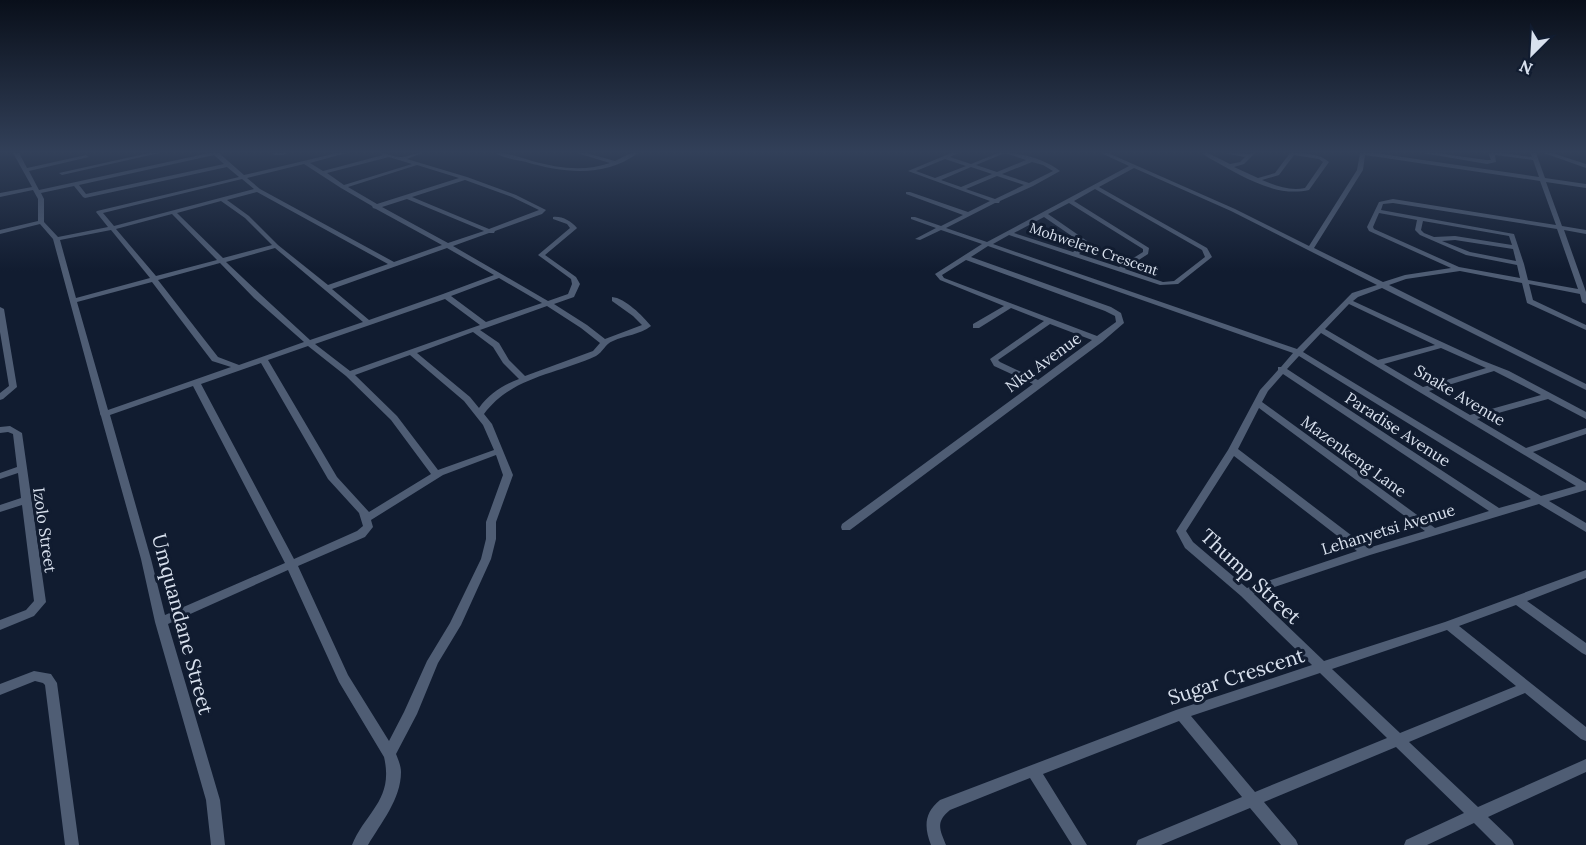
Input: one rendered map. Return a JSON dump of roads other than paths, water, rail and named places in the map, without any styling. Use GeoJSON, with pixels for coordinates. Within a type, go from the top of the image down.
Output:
{"type":"FeatureCollection","features":[{"type":"Feature","properties":{"kind":"street"},"geometry":{"type":"LineString","coordinates":[[0,195],[18,192]]}},
{"type":"Feature","properties":{"kind":"street"},"geometry":{"type":"LineString","coordinates":[[0,232],[41,222],[42,203],[37,192]]}},
{"type":"Feature","properties":{"kind":"street"},"geometry":{"type":"LineString","coordinates":[[82,192],[154,279],[214,359],[238,368]]}},
{"type":"Feature","properties":{"kind":"street"},"geometry":{"type":"LineString","coordinates":[[85,196],[101,192]]}},
{"type":"Feature","properties":{"kind":"street"},"geometry":{"type":"LineString","coordinates":[[99,212],[179,192]]}},
{"type":"Feature","properties":{"kind":"street"},"geometry":{"type":"LineString","coordinates":[[56,239],[112,228],[248,192]]}},
{"type":"Feature","properties":{"kind":"street"},"geometry":{"type":"LineString","coordinates":[[262,192],[394,265]]}},
{"type":"Feature","properties":{"kind":"street"},"geometry":{"type":"LineString","coordinates":[[352,192],[451,246],[550,304],[604,342]]}},
{"type":"Feature","properties":{"kind":"street"},"geometry":{"type":"LineString","coordinates":[[375,207],[421,192]]}},
{"type":"Feature","properties":{"kind":"street"},"geometry":{"type":"LineString","coordinates":[[327,288],[492,232],[543,210],[504,192]]}},
{"type":"Feature","properties":{"kind":"street"},"geometry":{"type":"LineString","coordinates":[[971,192],[997,202]]}},
{"type":"Feature","properties":{"kind":"street"},"geometry":{"type":"LineString","coordinates":[[918,239],[1016,192]]}},
{"type":"Feature","properties":{"kind":"street"},"geometry":{"type":"LineString","coordinates":[[1088,192],[986,245],[940,272],[938,276],[1099,340]]}},
{"type":"Feature","properties":{"kind":"street","name":"Mohwelere Crescent"},"geometry":{"type":"LineString","coordinates":[[1009,233],[1154,283],[1172,284],[1204,262],[1209,255],[1205,249],[1105,192]]}},
{"type":"Feature","properties":{"kind":"street"},"geometry":{"type":"LineString","coordinates":[[1194,192],[1586,387]]}},
{"type":"Feature","properties":{"kind":"street"},"geometry":{"type":"LineString","coordinates":[[1310,249],[1346,192]]}},
{"type":"Feature","properties":{"kind":"street"},"geometry":{"type":"LineString","coordinates":[[1548,192],[1586,302]]}},
{"type":"Feature","properties":{"kind":"street"},"geometry":{"type":"LineString","coordinates":[[908,193],[969,215]]}},
{"type":"Feature","properties":{"kind":"street"},"geometry":{"type":"LineString","coordinates":[[407,197],[492,232]]}},
{"type":"Feature","properties":{"kind":"street"},"geometry":{"type":"LineString","coordinates":[[222,199],[247,217],[276,246],[368,322]]}},
{"type":"Feature","properties":{"kind":"street"},"geometry":{"type":"LineString","coordinates":[[1581,292],[1460,270],[1371,230],[1370,227],[1381,203],[1388,200],[1586,232]]}},
{"type":"Feature","properties":{"kind":"street"},"geometry":{"type":"LineString","coordinates":[[1070,201],[1146,248],[1146,253],[1119,270]]}},
{"type":"Feature","properties":{"kind":"street"},"geometry":{"type":"LineString","coordinates":[[1378,211],[1509,234],[1514,237],[1533,304],[1586,328]]}},
{"type":"Feature","properties":{"kind":"street"},"geometry":{"type":"LineString","coordinates":[[173,212],[220,261],[309,343],[349,374],[394,418],[436,475]]}},
{"type":"Feature","properties":{"kind":"street"},"geometry":{"type":"LineString","coordinates":[[1045,214],[1085,242],[1084,248],[1074,255]]}},
{"type":"Feature","properties":{"kind":"street"},"geometry":{"type":"LineString","coordinates":[[349,374],[571,295],[576,284],[574,278],[541,255],[574,228],[569,223],[555,218]]}},
{"type":"Feature","properties":{"kind":"street"},"geometry":{"type":"LineString","coordinates":[[913,218],[1298,352],[1586,528]]}},
{"type":"Feature","properties":{"kind":"street"},"geometry":{"type":"LineString","coordinates":[[1420,218],[1418,232],[1433,239],[1468,254],[1521,264]]}},
{"type":"Feature","properties":{"kind":"street","name":"Umquandane Street"},"geometry":{"type":"LineString","coordinates":[[41,222],[56,239],[146,559],[160,622],[213,800],[218,845]]}},
{"type":"Feature","properties":{"kind":"street"},"geometry":{"type":"LineString","coordinates":[[1433,239],[1455,238],[1516,248]]}},
{"type":"Feature","properties":{"kind":"street"},"geometry":{"type":"LineString","coordinates":[[73,301],[276,246]]}},
{"type":"Feature","properties":{"kind":"street","name":"Nku Avenue"},"geometry":{"type":"LineString","coordinates":[[846,528],[1120,322],[1119,317],[1113,312],[965,257]]}},
{"type":"Feature","properties":{"kind":"street","name":"Thump Street"},"geometry":{"type":"LineString","coordinates":[[1460,270],[1405,277],[1361,292],[1348,301],[1281,369],[1264,390],[1233,450],[1181,531],[1189,545],[1245,593],[1507,845]]}},
{"type":"Feature","properties":{"kind":"street"},"geometry":{"type":"LineString","coordinates":[[104,414],[446,296],[500,275]]}},
{"type":"Feature","properties":{"kind":"street"},"geometry":{"type":"LineString","coordinates":[[446,296],[485,325]]}},
{"type":"Feature","properties":{"kind":"street"},"geometry":{"type":"LineString","coordinates":[[479,414],[490,399],[525,380],[595,353],[601,349],[604,342],[647,326],[636,314],[615,299]]}},
{"type":"Feature","properties":{"kind":"street"},"geometry":{"type":"LineString","coordinates":[[1348,301],[1495,369],[1586,416]]}},
{"type":"Feature","properties":{"kind":"street"},"geometry":{"type":"LineString","coordinates":[[976,327],[1009,306]]}},
{"type":"Feature","properties":{"kind":"street"},"geometry":{"type":"LineString","coordinates":[[0,309],[13,387],[0,397]]}},
{"type":"Feature","properties":{"kind":"street"},"geometry":{"type":"LineString","coordinates":[[1039,383],[998,364],[994,359],[1049,321]]}},
{"type":"Feature","properties":{"kind":"street"},"geometry":{"type":"LineString","coordinates":[[473,328],[496,345],[506,361],[525,380]]}},
{"type":"Feature","properties":{"kind":"street","name":"Snake Avenue"},"geometry":{"type":"LineString","coordinates":[[1320,329],[1585,487]]}},
{"type":"Feature","properties":{"kind":"street"},"geometry":{"type":"LineString","coordinates":[[1377,363],[1443,345]]}},
{"type":"Feature","properties":{"kind":"street"},"geometry":{"type":"LineString","coordinates":[[389,754],[411,714],[433,661],[455,625],[486,559],[491,539],[491,522],[508,476],[487,424],[467,399],[411,352]]}},
{"type":"Feature","properties":{"kind":"street"},"geometry":{"type":"LineString","coordinates":[[160,622],[292,566],[361,534],[368,527],[367,518],[333,478],[263,359]]}},
{"type":"Feature","properties":{"kind":"street","name":"Paradise Avenue"},"geometry":{"type":"LineString","coordinates":[[1281,369],[1499,513]]}},
{"type":"Feature","properties":{"kind":"street"},"geometry":{"type":"LineString","coordinates":[[1422,390],[1495,369]]}},
{"type":"Feature","properties":{"kind":"street"},"geometry":{"type":"LineString","coordinates":[[196,383],[292,566],[343,678],[389,754],[394,771],[392,787],[385,805],[359,845]]}},
{"type":"Feature","properties":{"kind":"street"},"geometry":{"type":"LineString","coordinates":[[1469,418],[1548,396]]}},
{"type":"Feature","properties":{"kind":"street","name":"Mazenkeng Lane"},"geometry":{"type":"LineString","coordinates":[[1257,403],[1434,532]]}},
{"type":"Feature","properties":{"kind":"street","name":"Izolo Street"},"geometry":{"type":"LineString","coordinates":[[0,430],[10,429],[16,433],[40,602],[30,613],[0,625]]}},
{"type":"Feature","properties":{"kind":"street"},"geometry":{"type":"LineString","coordinates":[[1525,451],[1586,431]]}},
{"type":"Feature","properties":{"kind":"street"},"geometry":{"type":"LineString","coordinates":[[1233,450],[1366,552]]}},
{"type":"Feature","properties":{"kind":"street"},"geometry":{"type":"LineString","coordinates":[[367,518],[436,475],[499,451]]}},
{"type":"Feature","properties":{"kind":"street"},"geometry":{"type":"LineString","coordinates":[[0,476],[21,469]]}},
{"type":"Feature","properties":{"kind":"street","name":"Lehanyetsi Avenue"},"geometry":{"type":"LineString","coordinates":[[1245,593],[1366,552],[1585,487]]}},
{"type":"Feature","properties":{"kind":"street"},"geometry":{"type":"LineString","coordinates":[[0,508],[26,500]]}},
{"type":"Feature","properties":{"kind":"street","name":"Sugar Crescent"},"geometry":{"type":"LineString","coordinates":[[939,845],[932,825],[937,810],[945,805],[1181,714],[1322,669],[1586,574]]}},
{"type":"Feature","properties":{"kind":"street"},"geometry":{"type":"LineString","coordinates":[[1516,599],[1586,650]]}},
{"type":"Feature","properties":{"kind":"street"},"geometry":{"type":"LineString","coordinates":[[1449,625],[1586,735]]}},
{"type":"Feature","properties":{"kind":"street"},"geometry":{"type":"LineString","coordinates":[[0,690],[34,676],[47,678],[51,683],[72,845]]}},
{"type":"Feature","properties":{"kind":"street"},"geometry":{"type":"LineString","coordinates":[[1143,845],[1526,687]]}},
{"type":"Feature","properties":{"kind":"street"},"geometry":{"type":"LineString","coordinates":[[1181,714],[1291,845]]}},
{"type":"Feature","properties":{"kind":"street"},"geometry":{"type":"LineString","coordinates":[[1411,845],[1586,765]]}},
{"type":"Feature","properties":{"kind":"street"},"geometry":{"type":"LineString","coordinates":[[1034,772],[1080,845]]}}]}
